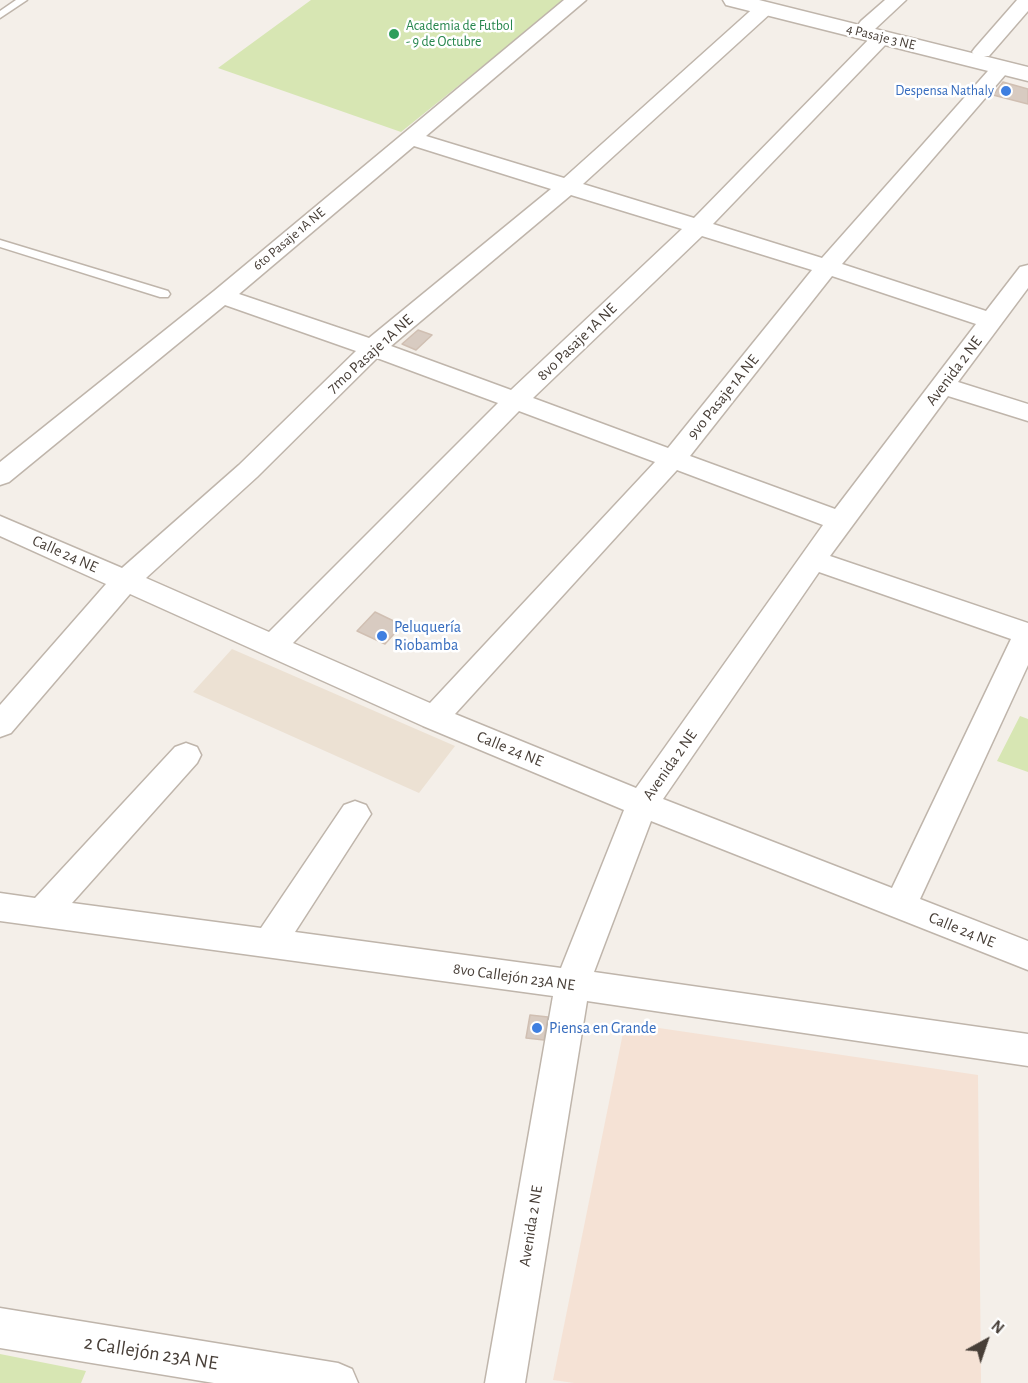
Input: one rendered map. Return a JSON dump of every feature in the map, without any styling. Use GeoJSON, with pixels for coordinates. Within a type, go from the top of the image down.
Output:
{"type":"FeatureCollection","features":[{"type":"Feature","properties":{"kind":"street","name":"6to Pasaje 1A NE"},"geometry":{"type":"LineString","coordinates":[[0,476],[222,296],[576,0]]}},
{"type":"Feature","properties":{"kind":"street","name":"4 Pasaje 3 NE"},"geometry":{"type":"LineString","coordinates":[[734,0],[768,4],[992,59],[1028,64]]}},
{"type":"Feature","properties":{"kind":"street","name":"8vo Pasaje 1A NE"},"geometry":{"type":"LineString","coordinates":[[272,647],[515,401],[698,227],[875,31],[896,0]]}},
{"type":"Feature","properties":{"kind":"street","name":"9vo Pasaje 1A NE"},"geometry":{"type":"LineString","coordinates":[[434,718],[673,459],[992,59],[1027,0]]}},
{"type":"Feature","properties":{"kind":"street","name":"7mo Pasaje 1A NE"},"geometry":{"type":"LineString","coordinates":[[5,711],[125,581],[248,471],[373,348],[568,186],[768,4]]}},
{"type":"Feature","properties":{"kind":"street","name":"4 Pasaje 3 NE"},"geometry":{"type":"LineString","coordinates":[[992,59],[1028,74]]}},
{"type":"Feature","properties":{"kind":"street"},"geometry":{"type":"LineString","coordinates":[[411,138],[827,267],[992,321]]}},
{"type":"Feature","properties":{"kind":"street","name":"Avenida 2 NE"},"geometry":{"type":"LineString","coordinates":[[505,1383],[572,984],[642,804],[840,521],[1028,272]]}},
{"type":"Feature","properties":{"kind":"street"},"geometry":{"type":"LineString","coordinates":[[222,296],[373,348],[840,521]]}},
{"type":"Feature","properties":{"kind":"street"},"geometry":{"type":"LineString","coordinates":[[944,386],[1028,413]]}},
{"type":"Feature","properties":{"kind":"street","name":"Calle 24 NE"},"geometry":{"type":"LineString","coordinates":[[0,525],[434,718],[642,804],[1028,956]]}},
{"type":"Feature","properties":{"kind":"street"},"geometry":{"type":"LineString","coordinates":[[813,560],[1028,634],[900,906]]}},
{"type":"Feature","properties":{"kind":"street"},"geometry":{"type":"LineString","coordinates":[[42,913],[186,755]]}},
{"type":"Feature","properties":{"kind":"street"},"geometry":{"type":"LineString","coordinates":[[269,944],[355,814]]}},
{"type":"Feature","properties":{"kind":"street","name":"8vo Callejón 23A NE"},"geometry":{"type":"LineString","coordinates":[[0,907],[572,984],[1028,1050]]}},
{"type":"Feature","properties":{"kind":"street","name":"2 Callejón 23A NE"},"geometry":{"type":"LineString","coordinates":[[0,1328],[338,1383]]}},
{"type":"Feature","properties":{"kind":"lane"},"geometry":{"type":"LineString","coordinates":[[0,15],[22,0]]}},
{"type":"Feature","properties":{"kind":"lane"},"geometry":{"type":"LineString","coordinates":[[0,243],[164,294]]}},
{"type":"Feature","properties":{"kind":"shaded area"},"geometry":{"type":"Polygon","coordinates":[[[232,649],[455,746],[419,793],[193,692],[232,649]]]}},
{"type":"Feature","properties":{"kind":"shaded area"},"geometry":{"type":"Polygon","coordinates":[[[625,1023],[978,1075],[981,1383],[574,1383],[553,1380],[625,1023]]]}},
{"type":"Feature","properties":{"kind":"green space","name":"Academia de Futbol - 9 de Octubre"},"geometry":{"type":"Polygon","coordinates":[[[311,0],[565,0],[401,132],[218,68],[311,0]]]}},
{"type":"Feature","properties":{"kind":"green space"},"geometry":{"type":"Polygon","coordinates":[[[1020,716],[1028,719],[1028,772],[997,761],[1020,716]]]}},
{"type":"Feature","properties":{"kind":"green space"},"geometry":{"type":"Polygon","coordinates":[[[0,1354],[86,1371],[81,1383],[0,1383],[0,1354]]]}},
{"type":"Feature","properties":{"kind":"building"},"geometry":{"type":"Polygon","coordinates":[[[1003,82],[1028,89],[1028,104],[993,95],[1003,82]]]}},
{"type":"Feature","properties":{"kind":"building"},"geometry":{"type":"Polygon","coordinates":[[[418,330],[432,335],[416,350],[402,344],[418,330]]]}},
{"type":"Feature","properties":{"kind":"building"},"geometry":{"type":"Polygon","coordinates":[[[375,612],[402,625],[385,644],[357,631],[375,612]]]}},
{"type":"Feature","properties":{"kind":"building","name":"Piensa en Grande"},"geometry":{"type":"Polygon","coordinates":[[[530,1015],[548,1017],[544,1040],[526,1038],[530,1015]]]}},
{"type":"Feature","properties":{"kind":"place","name":"Academia de Futbol - 9 de Octubre"},"geometry":{"type":"Point","coordinates":[394,34]}},
{"type":"Feature","properties":{"kind":"place","name":"Despensa Nathaly"},"geometry":{"type":"Point","coordinates":[1006,91]}},
{"type":"Feature","properties":{"kind":"place","name":"Peluquería Riobamba"},"geometry":{"type":"Point","coordinates":[382,636]}},
{"type":"Feature","properties":{"kind":"place","name":"Piensa en Grande"},"geometry":{"type":"Point","coordinates":[537,1028]}}]}
